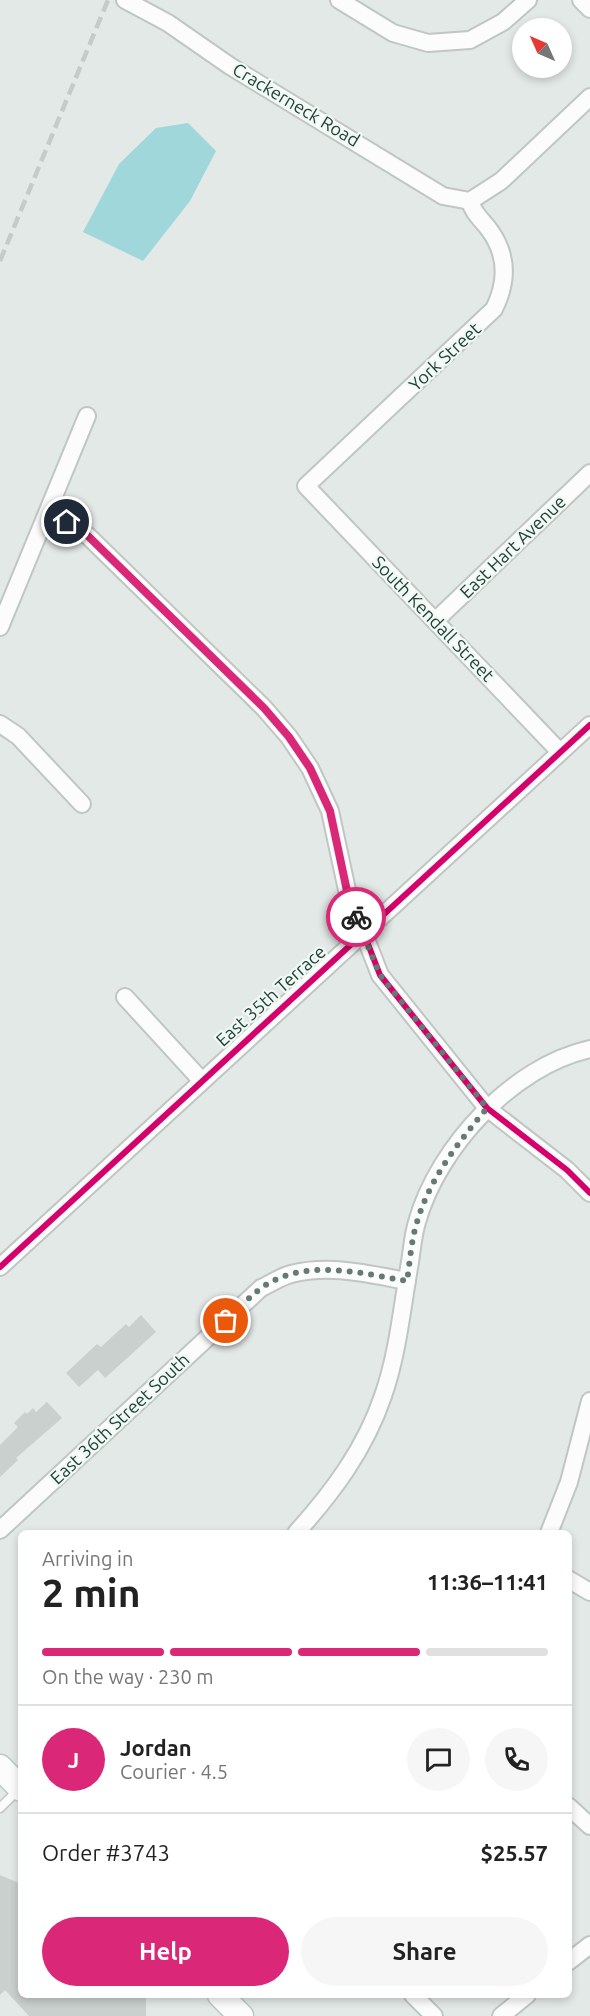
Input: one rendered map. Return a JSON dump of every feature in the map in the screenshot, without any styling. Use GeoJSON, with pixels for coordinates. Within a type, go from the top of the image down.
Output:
{"type":"FeatureCollection","features":[{"type":"Feature","properties":{"kind":"main road"},"geometry":{"type":"LineString","coordinates":[[0,1767],[18,1785]]}},
{"type":"Feature","properties":{"kind":"main road"},"geometry":{"type":"LineString","coordinates":[[223,1998],[241,2016]]}},
{"type":"Feature","properties":{"kind":"street","name":"Crackerneck Road"},"geometry":{"type":"LineString","coordinates":[[125,0],[168,23],[230,66],[443,196],[470,201]]}},
{"type":"Feature","properties":{"kind":"street"},"geometry":{"type":"LineString","coordinates":[[339,0],[393,33],[428,43],[470,40],[503,22],[528,0]]}},
{"type":"Feature","properties":{"kind":"street"},"geometry":{"type":"LineString","coordinates":[[581,0],[590,9]]}},
{"type":"Feature","properties":{"kind":"street"},"geometry":{"type":"LineString","coordinates":[[470,201],[501,181],[590,97]]}},
{"type":"Feature","properties":{"kind":"street","name":"York Street"},"geometry":{"type":"LineString","coordinates":[[306,486],[494,309],[505,279],[502,254],[496,239],[476,214],[470,201]]}},
{"type":"Feature","properties":{"kind":"street"},"geometry":{"type":"LineString","coordinates":[[0,627],[87,416]]}},
{"type":"Feature","properties":{"kind":"street","name":"East Hart Avenue"},"geometry":{"type":"LineString","coordinates":[[435,621],[590,473]]}},
{"type":"Feature","properties":{"kind":"street","name":"South Kendall Street"},"geometry":{"type":"LineString","coordinates":[[306,486],[560,752]]}},
{"type":"Feature","properties":{"kind":"street"},"geometry":{"type":"LineString","coordinates":[[45,519],[67,522],[87,535],[264,708],[289,737],[310,768],[330,811],[347,891],[380,975],[487,1108],[567,1170],[590,1193]]}},
{"type":"Feature","properties":{"kind":"street"},"geometry":{"type":"LineString","coordinates":[[0,724],[18,736],[82,804]]}},
{"type":"Feature","properties":{"kind":"street","name":"East 35th Terrace"},"geometry":{"type":"LineString","coordinates":[[0,1267],[590,725]]}},
{"type":"Feature","properties":{"kind":"street"},"geometry":{"type":"LineString","coordinates":[[125,997],[201,1080]]}},
{"type":"Feature","properties":{"kind":"street"},"geometry":{"type":"LineString","coordinates":[[299,1530],[332,1492],[361,1447],[379,1407],[393,1363],[417,1222],[429,1191],[452,1150],[487,1108],[510,1089],[545,1067],[590,1049]]}},
{"type":"Feature","properties":{"kind":"street","name":"East 36th Street South"},"geometry":{"type":"LineString","coordinates":[[0,1530],[261,1288],[288,1275],[319,1269],[337,1269],[407,1281]]}},
{"type":"Feature","properties":{"kind":"street"},"geometry":{"type":"LineString","coordinates":[[550,1530],[569,1482],[590,1401]]}},
{"type":"Feature","properties":{"kind":"street"},"geometry":{"type":"LineString","coordinates":[[572,1581],[590,1592]]}},
{"type":"Feature","properties":{"kind":"street"},"geometry":{"type":"LineString","coordinates":[[572,1810],[590,1826]]}},
{"type":"Feature","properties":{"kind":"street"},"geometry":{"type":"LineString","coordinates":[[572,1959],[590,1946]]}},
{"type":"Feature","properties":{"kind":"street"},"geometry":{"type":"LineString","coordinates":[[416,1998],[434,2016]]}},
{"type":"Feature","properties":{"kind":"street"},"geometry":{"type":"LineString","coordinates":[[501,2016],[523,1998]]}},
{"type":"Feature","properties":{"kind":"lane"},"geometry":{"type":"LineString","coordinates":[[0,1808],[18,1791]]}},
{"type":"Feature","properties":{"kind":"water"},"geometry":{"type":"Polygon","coordinates":[[[188,123],[216,151],[190,201],[143,261],[83,232],[119,164],[156,128],[188,123]]]}},
{"type":"Feature","properties":{"kind":"building"},"geometry":{"type":"Polygon","coordinates":[[[141,1315],[156,1332],[105,1378],[98,1370],[79,1387],[66,1373],[97,1344],[101,1347],[126,1324],[129,1327],[141,1315]]]}},
{"type":"Feature","properties":{"kind":"building"},"geometry":{"type":"Polygon","coordinates":[[[47,1402],[62,1418],[16,1458],[18,1460],[0,1477],[0,1445],[18,1427],[14,1423],[25,1412],[27,1414],[33,1408],[36,1412],[47,1402]]]}},
{"type":"Feature","properties":{"kind":"building"},"geometry":{"type":"Polygon","coordinates":[[[0,1875],[18,1883],[18,1998],[146,1998],[146,2016],[29,2016],[5,1990],[0,1995],[0,1875]]]}},
{"type":"Feature","properties":{"kind":"railway"},"geometry":{"type":"LineString","coordinates":[[0,261],[108,0]]}},
{"type":"Feature","properties":{"kind":"cycle path"},"geometry":{"type":"LineString","coordinates":[[45,519],[67,523],[87,535],[264,708],[289,737],[310,768],[330,811],[347,890],[380,975],[487,1108],[567,1170],[590,1193]]}},
{"type":"Feature","properties":{"kind":"cycle path"},"geometry":{"type":"LineString","coordinates":[[0,1267],[590,725]]}},
{"type":"Feature","properties":{"kind":"way so far"},"geometry":{"type":"LineString","coordinates":[[226,1321],[261,1288],[288,1275],[319,1269],[337,1269],[407,1281],[417,1222],[429,1191],[452,1150],[487,1108],[380,975],[356,917]]}},
{"type":"Feature","properties":{"kind":"route"},"geometry":{"type":"LineString","coordinates":[[67,522],[87,535],[264,708],[289,737],[310,768],[330,811],[347,891],[356,917]]}}]}
